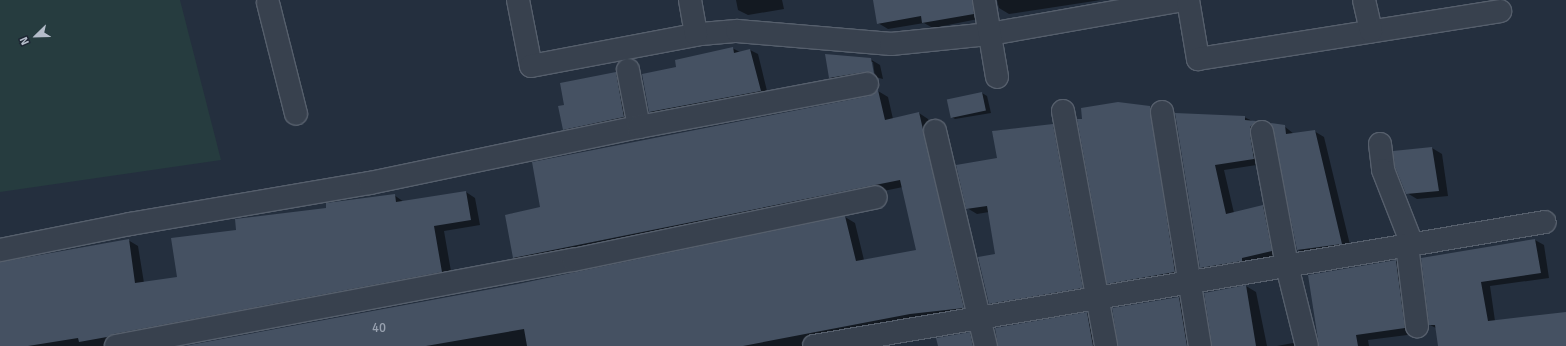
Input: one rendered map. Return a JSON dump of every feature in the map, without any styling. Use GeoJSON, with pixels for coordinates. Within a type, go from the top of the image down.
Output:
{"type":"FeatureCollection","features":[{"type":"Feature","properties":{"kind":"street"},"geometry":{"type":"LineString","coordinates":[[518,0],[531,66],[696,34],[737,32],[891,44],[990,34],[1182,0]]}},
{"type":"Feature","properties":{"kind":"street"},"geometry":{"type":"LineString","coordinates":[[690,0],[696,34]]}},
{"type":"Feature","properties":{"kind":"street"},"geometry":{"type":"LineString","coordinates":[[984,0],[997,77]]}},
{"type":"Feature","properties":{"kind":"street"},"geometry":{"type":"LineString","coordinates":[[1188,0],[1198,59],[1500,11]]}},
{"type":"Feature","properties":{"kind":"street"},"geometry":{"type":"LineString","coordinates":[[1364,0],[1370,31]]}},
{"type":"Feature","properties":{"kind":"street"},"geometry":{"type":"LineString","coordinates":[[273,1],[296,114]]}},
{"type":"Feature","properties":{"kind":"street"},"geometry":{"type":"LineString","coordinates":[[628,70],[639,127]]}},
{"type":"Feature","properties":{"kind":"street"},"geometry":{"type":"LineString","coordinates":[[0,250],[138,222],[370,183],[639,127],[867,84]]}},
{"type":"Feature","properties":{"kind":"street"},"geometry":{"type":"LineString","coordinates":[[1063,111],[1106,346]]}},
{"type":"Feature","properties":{"kind":"street"},"geometry":{"type":"LineString","coordinates":[[1162,112],[1200,346]]}},
{"type":"Feature","properties":{"kind":"street"},"geometry":{"type":"LineString","coordinates":[[935,131],[986,346]]}},
{"type":"Feature","properties":{"kind":"street"},"geometry":{"type":"LineString","coordinates":[[1262,132],[1287,266],[1306,346]]}},
{"type":"Feature","properties":{"kind":"street"},"geometry":{"type":"LineString","coordinates":[[1380,144],[1383,170],[1409,245],[1417,326]]}},
{"type":"Feature","properties":{"kind":"street"},"geometry":{"type":"LineString","coordinates":[[116,346],[573,260],[876,197]]}},
{"type":"Feature","properties":{"kind":"street"},"geometry":{"type":"LineString","coordinates":[[814,346],[1545,222]]}},
{"type":"Feature","properties":{"kind":"green space"},"geometry":{"type":"Polygon","coordinates":[[[0,0],[180,0],[221,160],[0,192],[0,0]]]}},
{"type":"Feature","properties":{"kind":"building"},"geometry":{"type":"Polygon","coordinates":[[[873,0],[972,0],[974,14],[922,23],[921,16],[877,24],[873,0]]]}},
{"type":"Feature","properties":{"kind":"building"},"geometry":{"type":"Polygon","coordinates":[[[733,47],[734,53],[750,49],[761,91],[649,112],[642,74],[676,67],[675,60],[733,47]]]}},
{"type":"Feature","properties":{"kind":"building"},"geometry":{"type":"Polygon","coordinates":[[[825,54],[871,58],[874,74],[865,72],[829,78],[825,54]]]}},
{"type":"Feature","properties":{"kind":"building"},"geometry":{"type":"Polygon","coordinates":[[[616,72],[624,117],[563,130],[558,106],[564,105],[560,83],[616,72]]]}},
{"type":"Feature","properties":{"kind":"building"},"geometry":{"type":"Polygon","coordinates":[[[878,90],[885,120],[919,112],[964,308],[910,314],[743,346],[527,346],[524,329],[426,346],[184,346],[518,284],[845,216],[856,261],[916,250],[900,180],[513,258],[505,215],[540,207],[532,162],[869,96],[878,90]]]}},
{"type":"Feature","properties":{"kind":"building"},"geometry":{"type":"Polygon","coordinates":[[[982,92],[986,111],[951,118],[947,99],[982,92]]]}},
{"type":"Feature","properties":{"kind":"building"},"geometry":{"type":"Polygon","coordinates":[[[1118,102],[1150,106],[1175,272],[1107,284],[1077,119],[1082,119],[1081,108],[1118,102]]]}},
{"type":"Feature","properties":{"kind":"building"},"geometry":{"type":"Polygon","coordinates":[[[1175,113],[1245,116],[1245,120],[1256,121],[1250,127],[1254,159],[1215,165],[1226,214],[1263,205],[1272,251],[1242,258],[1242,261],[1200,268],[1175,113]]]}},
{"type":"Feature","properties":{"kind":"building"},"geometry":{"type":"Polygon","coordinates":[[[1271,123],[1285,125],[1286,134],[1315,130],[1342,244],[1297,250],[1271,123]]]}},
{"type":"Feature","properties":{"kind":"building"},"geometry":{"type":"Polygon","coordinates":[[[1053,124],[1083,288],[989,304],[978,257],[995,254],[987,206],[966,209],[956,165],[997,158],[992,131],[1053,124]]]}},
{"type":"Feature","properties":{"kind":"building"},"geometry":{"type":"Polygon","coordinates":[[[1432,147],[1439,191],[1406,194],[1395,167],[1393,151],[1432,147]]]}},
{"type":"Feature","properties":{"kind":"building"},"geometry":{"type":"Polygon","coordinates":[[[466,191],[471,220],[434,226],[442,272],[114,334],[107,337],[79,342],[78,338],[28,346],[0,346],[0,262],[129,239],[135,283],[177,277],[171,238],[236,230],[235,219],[326,208],[326,203],[395,194],[396,202],[466,191]]]}},
{"type":"Feature","properties":{"kind":"building"},"geometry":{"type":"Polygon","coordinates":[[[1535,239],[1541,273],[1481,282],[1488,321],[1566,312],[1566,346],[1438,346],[1435,325],[1429,325],[1421,258],[1535,239]]]}},
{"type":"Feature","properties":{"kind":"building"},"geometry":{"type":"Polygon","coordinates":[[[1396,260],[1405,328],[1356,335],[1358,346],[1319,346],[1308,275],[1396,260]]]}},
{"type":"Feature","properties":{"kind":"building"},"geometry":{"type":"Polygon","coordinates":[[[1246,285],[1256,346],[1212,346],[1204,293],[1246,285]]]}},
{"type":"Feature","properties":{"kind":"building"},"geometry":{"type":"Polygon","coordinates":[[[1179,297],[1187,346],[1118,346],[1112,308],[1179,297]]]}},
{"type":"Feature","properties":{"kind":"building"},"geometry":{"type":"Polygon","coordinates":[[[1087,312],[1093,346],[998,346],[995,328],[1087,312]]]}},
{"type":"Feature","properties":{"kind":"building"},"geometry":{"type":"Polygon","coordinates":[[[970,332],[973,346],[938,346],[936,338],[970,332]]]}}]}
